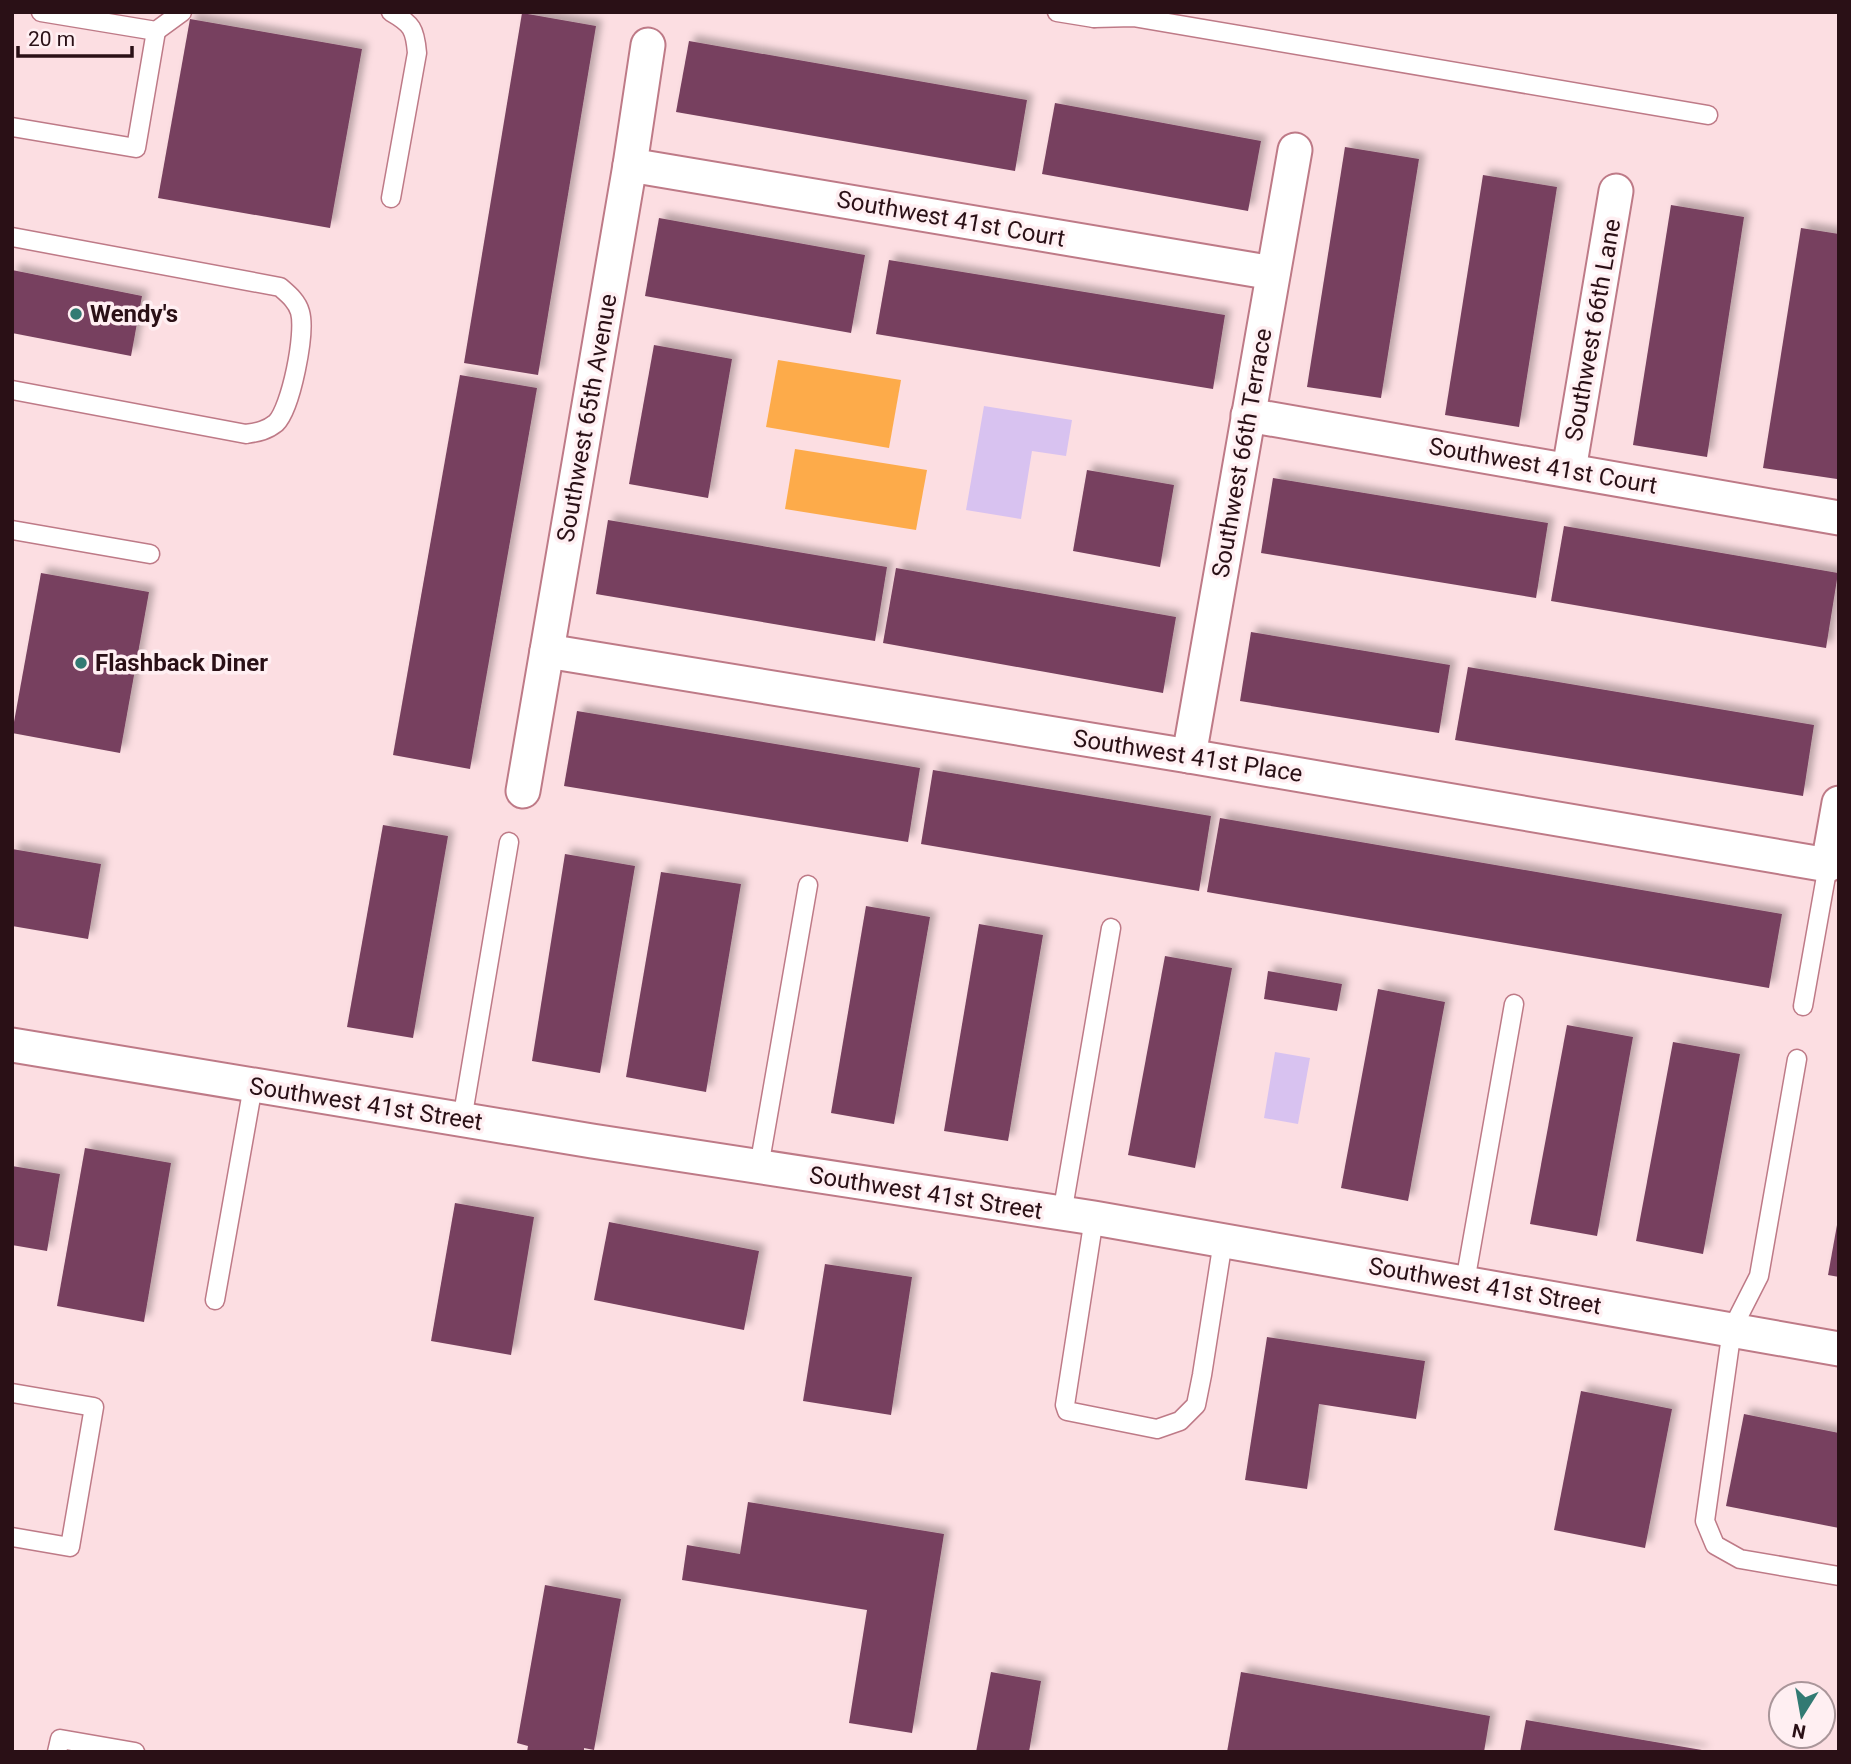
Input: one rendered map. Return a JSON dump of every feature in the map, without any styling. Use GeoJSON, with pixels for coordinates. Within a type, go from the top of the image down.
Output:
{"type":"FeatureCollection","features":[{"type":"Feature","properties":{"kind":"street","name":"Southwest 65th Avenue"},"geometry":{"type":"LineString","coordinates":[[523,791],[630,166],[648,45]]}},
{"type":"Feature","properties":{"kind":"street","name":"Southwest 66th Terrace"},"geometry":{"type":"LineString","coordinates":[[1189,756],[1296,150]]}},
{"type":"Feature","properties":{"kind":"street","name":"Southwest 41st Court"},"geometry":{"type":"LineString","coordinates":[[630,166],[1273,273]]}},
{"type":"Feature","properties":{"kind":"street","name":"Southwest 66th Lane"},"geometry":{"type":"LineString","coordinates":[[1569,470],[1616,191]]}},
{"type":"Feature","properties":{"kind":"street","name":"Southwest 41st Court"},"geometry":{"type":"LineString","coordinates":[[1248,415],[1839,518]]}},
{"type":"Feature","properties":{"kind":"street","name":"Southwest 41st Place"},"geometry":{"type":"LineString","coordinates":[[547,651],[1189,756],[1828,865]]}},
{"type":"Feature","properties":{"kind":"street"},"geometry":{"type":"LineString","coordinates":[[1828,865],[1839,803]]}},
{"type":"Feature","properties":{"kind":"street","name":"Southwest 41st Street"},"geometry":{"type":"LineString","coordinates":[[12,1045],[462,1120],[1094,1218],[1839,1349]]}},
{"type":"Feature","properties":{"kind":"lane"},"geometry":{"type":"LineString","coordinates":[[41,12],[156,31]]}},
{"type":"Feature","properties":{"kind":"lane"},"geometry":{"type":"LineString","coordinates":[[12,127],[136,148],[156,31],[182,12]]}},
{"type":"Feature","properties":{"kind":"lane"},"geometry":{"type":"LineString","coordinates":[[391,12],[404,19],[415,34],[417,53],[391,198]]}},
{"type":"Feature","properties":{"kind":"lane"},"geometry":{"type":"LineString","coordinates":[[1057,12],[1133,17],[1708,115]]}},
{"type":"Feature","properties":{"kind":"lane"},"geometry":{"type":"LineString","coordinates":[[12,237],[280,287],[292,297],[300,312],[302,334],[290,395],[278,420],[265,431],[246,434],[12,390]]}},
{"type":"Feature","properties":{"kind":"lane"},"geometry":{"type":"LineString","coordinates":[[12,530],[150,554]]}},
{"type":"Feature","properties":{"kind":"lane"},"geometry":{"type":"LineString","coordinates":[[462,1120],[509,842]]}},
{"type":"Feature","properties":{"kind":"lane"},"geometry":{"type":"LineString","coordinates":[[1803,1006],[1828,865]]}},
{"type":"Feature","properties":{"kind":"lane"},"geometry":{"type":"LineString","coordinates":[[759,1167],[808,886]]}},
{"type":"Feature","properties":{"kind":"lane"},"geometry":{"type":"LineString","coordinates":[[1062,1214],[1111,928]]}},
{"type":"Feature","properties":{"kind":"lane"},"geometry":{"type":"LineString","coordinates":[[1465,1282],[1514,1004]]}},
{"type":"Feature","properties":{"kind":"lane"},"geometry":{"type":"LineString","coordinates":[[1797,1059],[1759,1276],[1732,1329],[1705,1521],[1715,1545],[1740,1559],[1839,1576]]}},
{"type":"Feature","properties":{"kind":"lane"},"geometry":{"type":"LineString","coordinates":[[215,1300],[254,1086]]}},
{"type":"Feature","properties":{"kind":"lane"},"geometry":{"type":"LineString","coordinates":[[1094,1218],[1066,1411],[1157,1429],[1180,1421],[1196,1405],[1223,1241]]}},
{"type":"Feature","properties":{"kind":"lane"},"geometry":{"type":"LineString","coordinates":[[12,1393],[94,1407],[70,1547],[12,1536]]}},
{"type":"Feature","properties":{"kind":"lane"},"geometry":{"type":"LineString","coordinates":[[57,1752],[60,1740],[135,1752]]}},
{"type":"Feature","properties":{"kind":"shaded area"},"geometry":{"type":"Polygon","coordinates":[[[778,360],[901,380],[889,448],[766,427],[778,360]]]}},
{"type":"Feature","properties":{"kind":"shaded area"},"geometry":{"type":"Polygon","coordinates":[[[984,406],[1072,420],[1066,456],[1032,451],[1021,519],[966,510],[984,406]]]}},
{"type":"Feature","properties":{"kind":"shaded area"},"geometry":{"type":"Polygon","coordinates":[[[795,449],[927,470],[916,530],[785,509],[795,449]]]}},
{"type":"Feature","properties":{"kind":"shaded area"},"geometry":{"type":"Polygon","coordinates":[[[1275,1052],[1310,1058],[1298,1124],[1264,1118],[1275,1052]]]}},
{"type":"Feature","properties":{"kind":"building"},"geometry":{"type":"Polygon","coordinates":[[[522,13],[596,26],[538,375],[464,363],[522,13]]]}},
{"type":"Feature","properties":{"kind":"building"},"geometry":{"type":"Polygon","coordinates":[[[190,19],[362,49],[330,228],[158,198],[190,19]]]}},
{"type":"Feature","properties":{"kind":"building"},"geometry":{"type":"Polygon","coordinates":[[[689,41],[1027,100],[1015,171],[676,112],[689,41]]]}},
{"type":"Feature","properties":{"kind":"building"},"geometry":{"type":"Polygon","coordinates":[[[1055,103],[1261,141],[1248,211],[1042,174],[1055,103]]]}},
{"type":"Feature","properties":{"kind":"building"},"geometry":{"type":"Polygon","coordinates":[[[1345,147],[1419,159],[1381,398],[1307,387],[1345,147]]]}},
{"type":"Feature","properties":{"kind":"building"},"geometry":{"type":"Polygon","coordinates":[[[1483,175],[1557,187],[1519,427],[1445,415],[1483,175]]]}},
{"type":"Feature","properties":{"kind":"building"},"geometry":{"type":"Polygon","coordinates":[[[1671,205],[1744,217],[1707,457],[1633,445],[1671,205]]]}},
{"type":"Feature","properties":{"kind":"building"},"geometry":{"type":"Polygon","coordinates":[[[659,218],[865,255],[851,333],[645,296],[659,218]]]}},
{"type":"Feature","properties":{"kind":"building"},"geometry":{"type":"Polygon","coordinates":[[[1801,228],[1839,234],[1837,479],[1763,468],[1801,228]]]}},
{"type":"Feature","properties":{"kind":"building"},"geometry":{"type":"Polygon","coordinates":[[[889,260],[1225,315],[1213,389],[876,334],[889,260]]]}},
{"type":"Feature","properties":{"kind":"building","name":"Wendy's"},"geometry":{"type":"Polygon","coordinates":[[[12,270],[142,296],[131,356],[12,333],[12,270]]]}},
{"type":"Feature","properties":{"kind":"building"},"geometry":{"type":"Polygon","coordinates":[[[654,345],[732,359],[708,498],[629,484],[654,345]]]}},
{"type":"Feature","properties":{"kind":"building"},"geometry":{"type":"Polygon","coordinates":[[[460,375],[537,388],[470,769],[393,755],[460,375]]]}},
{"type":"Feature","properties":{"kind":"building"},"geometry":{"type":"Polygon","coordinates":[[[1087,470],[1174,485],[1160,567],[1073,551],[1087,470]]]}},
{"type":"Feature","properties":{"kind":"building"},"geometry":{"type":"Polygon","coordinates":[[[1273,478],[1548,523],[1536,598],[1261,553],[1273,478]]]}},
{"type":"Feature","properties":{"kind":"building"},"geometry":{"type":"Polygon","coordinates":[[[608,520],[887,567],[875,641],[596,594],[608,520]]]}},
{"type":"Feature","properties":{"kind":"building"},"geometry":{"type":"Polygon","coordinates":[[[1564,526],[1838,573],[1826,648],[1551,601],[1564,526]]]}},
{"type":"Feature","properties":{"kind":"building"},"geometry":{"type":"Polygon","coordinates":[[[896,568],[1176,617],[1163,693],[883,643],[896,568]]]}},
{"type":"Feature","properties":{"kind":"building","name":"Flashback Diner"},"geometry":{"type":"Polygon","coordinates":[[[41,573],[149,592],[120,753],[12,733],[41,573]]]}},
{"type":"Feature","properties":{"kind":"building"},"geometry":{"type":"Polygon","coordinates":[[[1251,632],[1450,665],[1439,733],[1240,701],[1251,632]]]}},
{"type":"Feature","properties":{"kind":"building"},"geometry":{"type":"Polygon","coordinates":[[[1468,667],[1814,725],[1803,796],[1455,740],[1468,667]]]}},
{"type":"Feature","properties":{"kind":"building"},"geometry":{"type":"Polygon","coordinates":[[[577,711],[920,768],[908,842],[564,786],[577,711]]]}},
{"type":"Feature","properties":{"kind":"building"},"geometry":{"type":"Polygon","coordinates":[[[933,770],[1211,816],[1199,891],[921,844],[933,770]]]}},
{"type":"Feature","properties":{"kind":"building"},"geometry":{"type":"Polygon","coordinates":[[[1220,818],[1782,914],[1769,988],[1207,892],[1220,818]]]}},
{"type":"Feature","properties":{"kind":"building"},"geometry":{"type":"Polygon","coordinates":[[[383,825],[448,836],[413,1038],[347,1027],[383,825]]]}},
{"type":"Feature","properties":{"kind":"building"},"geometry":{"type":"Polygon","coordinates":[[[12,849],[101,864],[88,939],[12,926],[12,849]]]}},
{"type":"Feature","properties":{"kind":"building"},"geometry":{"type":"Polygon","coordinates":[[[565,854],[635,866],[600,1073],[532,1061],[565,854]]]}},
{"type":"Feature","properties":{"kind":"building"},"geometry":{"type":"Polygon","coordinates":[[[661,872],[741,884],[706,1092],[626,1077],[661,872]]]}},
{"type":"Feature","properties":{"kind":"building"},"geometry":{"type":"Polygon","coordinates":[[[866,906],[930,917],[894,1124],[831,1113],[866,906]]]}},
{"type":"Feature","properties":{"kind":"building"},"geometry":{"type":"Polygon","coordinates":[[[979,924],[1043,935],[1008,1141],[944,1131],[979,924]]]}},
{"type":"Feature","properties":{"kind":"building"},"geometry":{"type":"Polygon","coordinates":[[[1165,956],[1232,968],[1195,1168],[1128,1155],[1165,956]]]}},
{"type":"Feature","properties":{"kind":"building"},"geometry":{"type":"Polygon","coordinates":[[[1268,971],[1342,984],[1337,1011],[1264,999],[1268,971]]]}},
{"type":"Feature","properties":{"kind":"building"},"geometry":{"type":"Polygon","coordinates":[[[1378,989],[1445,1002],[1408,1201],[1341,1188],[1378,989]]]}},
{"type":"Feature","properties":{"kind":"building"},"geometry":{"type":"Polygon","coordinates":[[[1567,1025],[1633,1037],[1597,1236],[1530,1224],[1567,1025]]]}},
{"type":"Feature","properties":{"kind":"building"},"geometry":{"type":"Polygon","coordinates":[[[1673,1042],[1740,1054],[1703,1254],[1636,1241],[1673,1042]]]}},
{"type":"Feature","properties":{"kind":"building"},"geometry":{"type":"Polygon","coordinates":[[[85,1148],[171,1163],[144,1322],[57,1306],[85,1148]]]}},
{"type":"Feature","properties":{"kind":"building"},"geometry":{"type":"Polygon","coordinates":[[[12,1166],[60,1174],[47,1251],[12,1245],[12,1166]]]}},
{"type":"Feature","properties":{"kind":"building"},"geometry":{"type":"Polygon","coordinates":[[[455,1203],[534,1217],[511,1355],[431,1341],[455,1203]]]}},
{"type":"Feature","properties":{"kind":"building"},"geometry":{"type":"Polygon","coordinates":[[[609,1222],[759,1251],[744,1330],[594,1300],[609,1222]]]}},
{"type":"Feature","properties":{"kind":"building"},"geometry":{"type":"Polygon","coordinates":[[[1839,1225],[1839,1277],[1828,1275],[1839,1225]]]}},
{"type":"Feature","properties":{"kind":"building"},"geometry":{"type":"Polygon","coordinates":[[[825,1264],[912,1277],[891,1415],[803,1401],[825,1264]]]}},
{"type":"Feature","properties":{"kind":"building"},"geometry":{"type":"Polygon","coordinates":[[[1267,1337],[1425,1361],[1416,1419],[1319,1404],[1307,1489],[1245,1480],[1267,1337]]]}},
{"type":"Feature","properties":{"kind":"building"},"geometry":{"type":"Polygon","coordinates":[[[1581,1391],[1672,1409],[1645,1548],[1554,1530],[1581,1391]]]}},
{"type":"Feature","properties":{"kind":"building"},"geometry":{"type":"Polygon","coordinates":[[[1744,1414],[1839,1433],[1839,1528],[1726,1506],[1744,1414]]]}},
{"type":"Feature","properties":{"kind":"building"},"geometry":{"type":"Polygon","coordinates":[[[748,1502],[944,1534],[912,1733],[849,1723],[867,1610],[682,1580],[687,1545],[740,1554],[748,1502]]]}},
{"type":"Feature","properties":{"kind":"building"},"geometry":{"type":"Polygon","coordinates":[[[545,1585],[621,1599],[594,1750],[584,1748],[584,1752],[527,1752],[528,1746],[517,1743],[545,1585]]]}},
{"type":"Feature","properties":{"kind":"building"},"geometry":{"type":"Polygon","coordinates":[[[991,1672],[1041,1681],[1029,1752],[976,1752],[991,1672]]]}},
{"type":"Feature","properties":{"kind":"building"},"geometry":{"type":"Polygon","coordinates":[[[1241,1672],[1490,1716],[1484,1752],[1227,1752],[1241,1672]]]}},
{"type":"Feature","properties":{"kind":"building"},"geometry":{"type":"Polygon","coordinates":[[[1526,1720],[1702,1750],[1702,1752],[1520,1752],[1526,1720]]]}},
{"type":"Feature","properties":{"kind":"place","name":"Wendy's"},"geometry":{"type":"Point","coordinates":[76,314]}},
{"type":"Feature","properties":{"kind":"place","name":"Flashback Diner"},"geometry":{"type":"Point","coordinates":[81,663]}}]}
